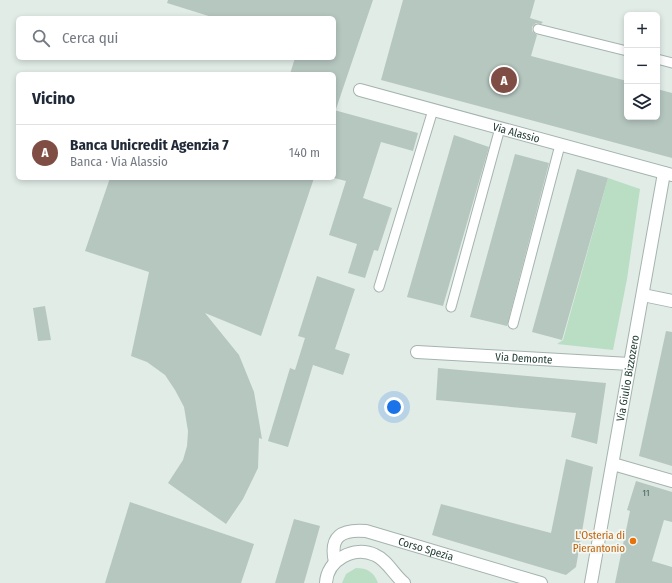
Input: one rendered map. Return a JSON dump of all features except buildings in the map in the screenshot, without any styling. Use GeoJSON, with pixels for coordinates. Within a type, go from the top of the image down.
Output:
{"type":"FeatureCollection","features":[{"type":"Feature","properties":{"kind":"street","name":"Via Alassio"},"geometry":{"type":"LineString","coordinates":[[360,90],[668,174]]}},
{"type":"Feature","properties":{"kind":"street","name":"Via Giulio Bizzozero"},"geometry":{"type":"LineString","coordinates":[[591,583],[630,364],[668,174]]}},
{"type":"Feature","properties":{"kind":"street"},"geometry":{"type":"LineString","coordinates":[[643,295],[672,301]]}},
{"type":"Feature","properties":{"kind":"street","name":"Via Demonte"},"geometry":{"type":"LineString","coordinates":[[417,352],[630,364]]}},
{"type":"Feature","properties":{"kind":"street"},"geometry":{"type":"LineString","coordinates":[[613,464],[672,481]]}},
{"type":"Feature","properties":{"kind":"street","name":"Corso Spezia"},"geometry":{"type":"LineString","coordinates":[[326,583],[329,572],[335,562],[332,551],[337,536],[345,532],[355,530],[366,530],[541,583]]}},
{"type":"Feature","properties":{"kind":"street"},"geometry":{"type":"LineString","coordinates":[[335,562],[356,552],[375,554],[404,583]]}},
{"type":"Feature","properties":{"kind":"lane"},"geometry":{"type":"LineString","coordinates":[[538,29],[624,50]]}},
{"type":"Feature","properties":{"kind":"lane"},"geometry":{"type":"LineString","coordinates":[[660,60],[672,63]]}},
{"type":"Feature","properties":{"kind":"lane"},"geometry":{"type":"LineString","coordinates":[[379,287],[433,110]]}},
{"type":"Feature","properties":{"kind":"lane"},"geometry":{"type":"LineString","coordinates":[[451,307],[500,128]]}},
{"type":"Feature","properties":{"kind":"lane"},"geometry":{"type":"LineString","coordinates":[[513,324],[560,144]]}},
{"type":"Feature","properties":{"kind":"green space"},"geometry":{"type":"Polygon","coordinates":[[[608,178],[640,189],[627,279],[613,350],[557,344],[563,340],[608,178]]]}},
{"type":"Feature","properties":{"kind":"green space"},"geometry":{"type":"Polygon","coordinates":[[[356,568],[370,571],[378,583],[342,583],[346,574],[356,568]]]}},
{"type":"Feature","properties":{"kind":"place","name":"Banca Unicredit Agenzia 7"},"geometry":{"type":"Point","coordinates":[504,80]}},
{"type":"Feature","properties":{"kind":"place","name":"L'Osteria di Pierantonio"},"geometry":{"type":"Point","coordinates":[633,541]}}]}
